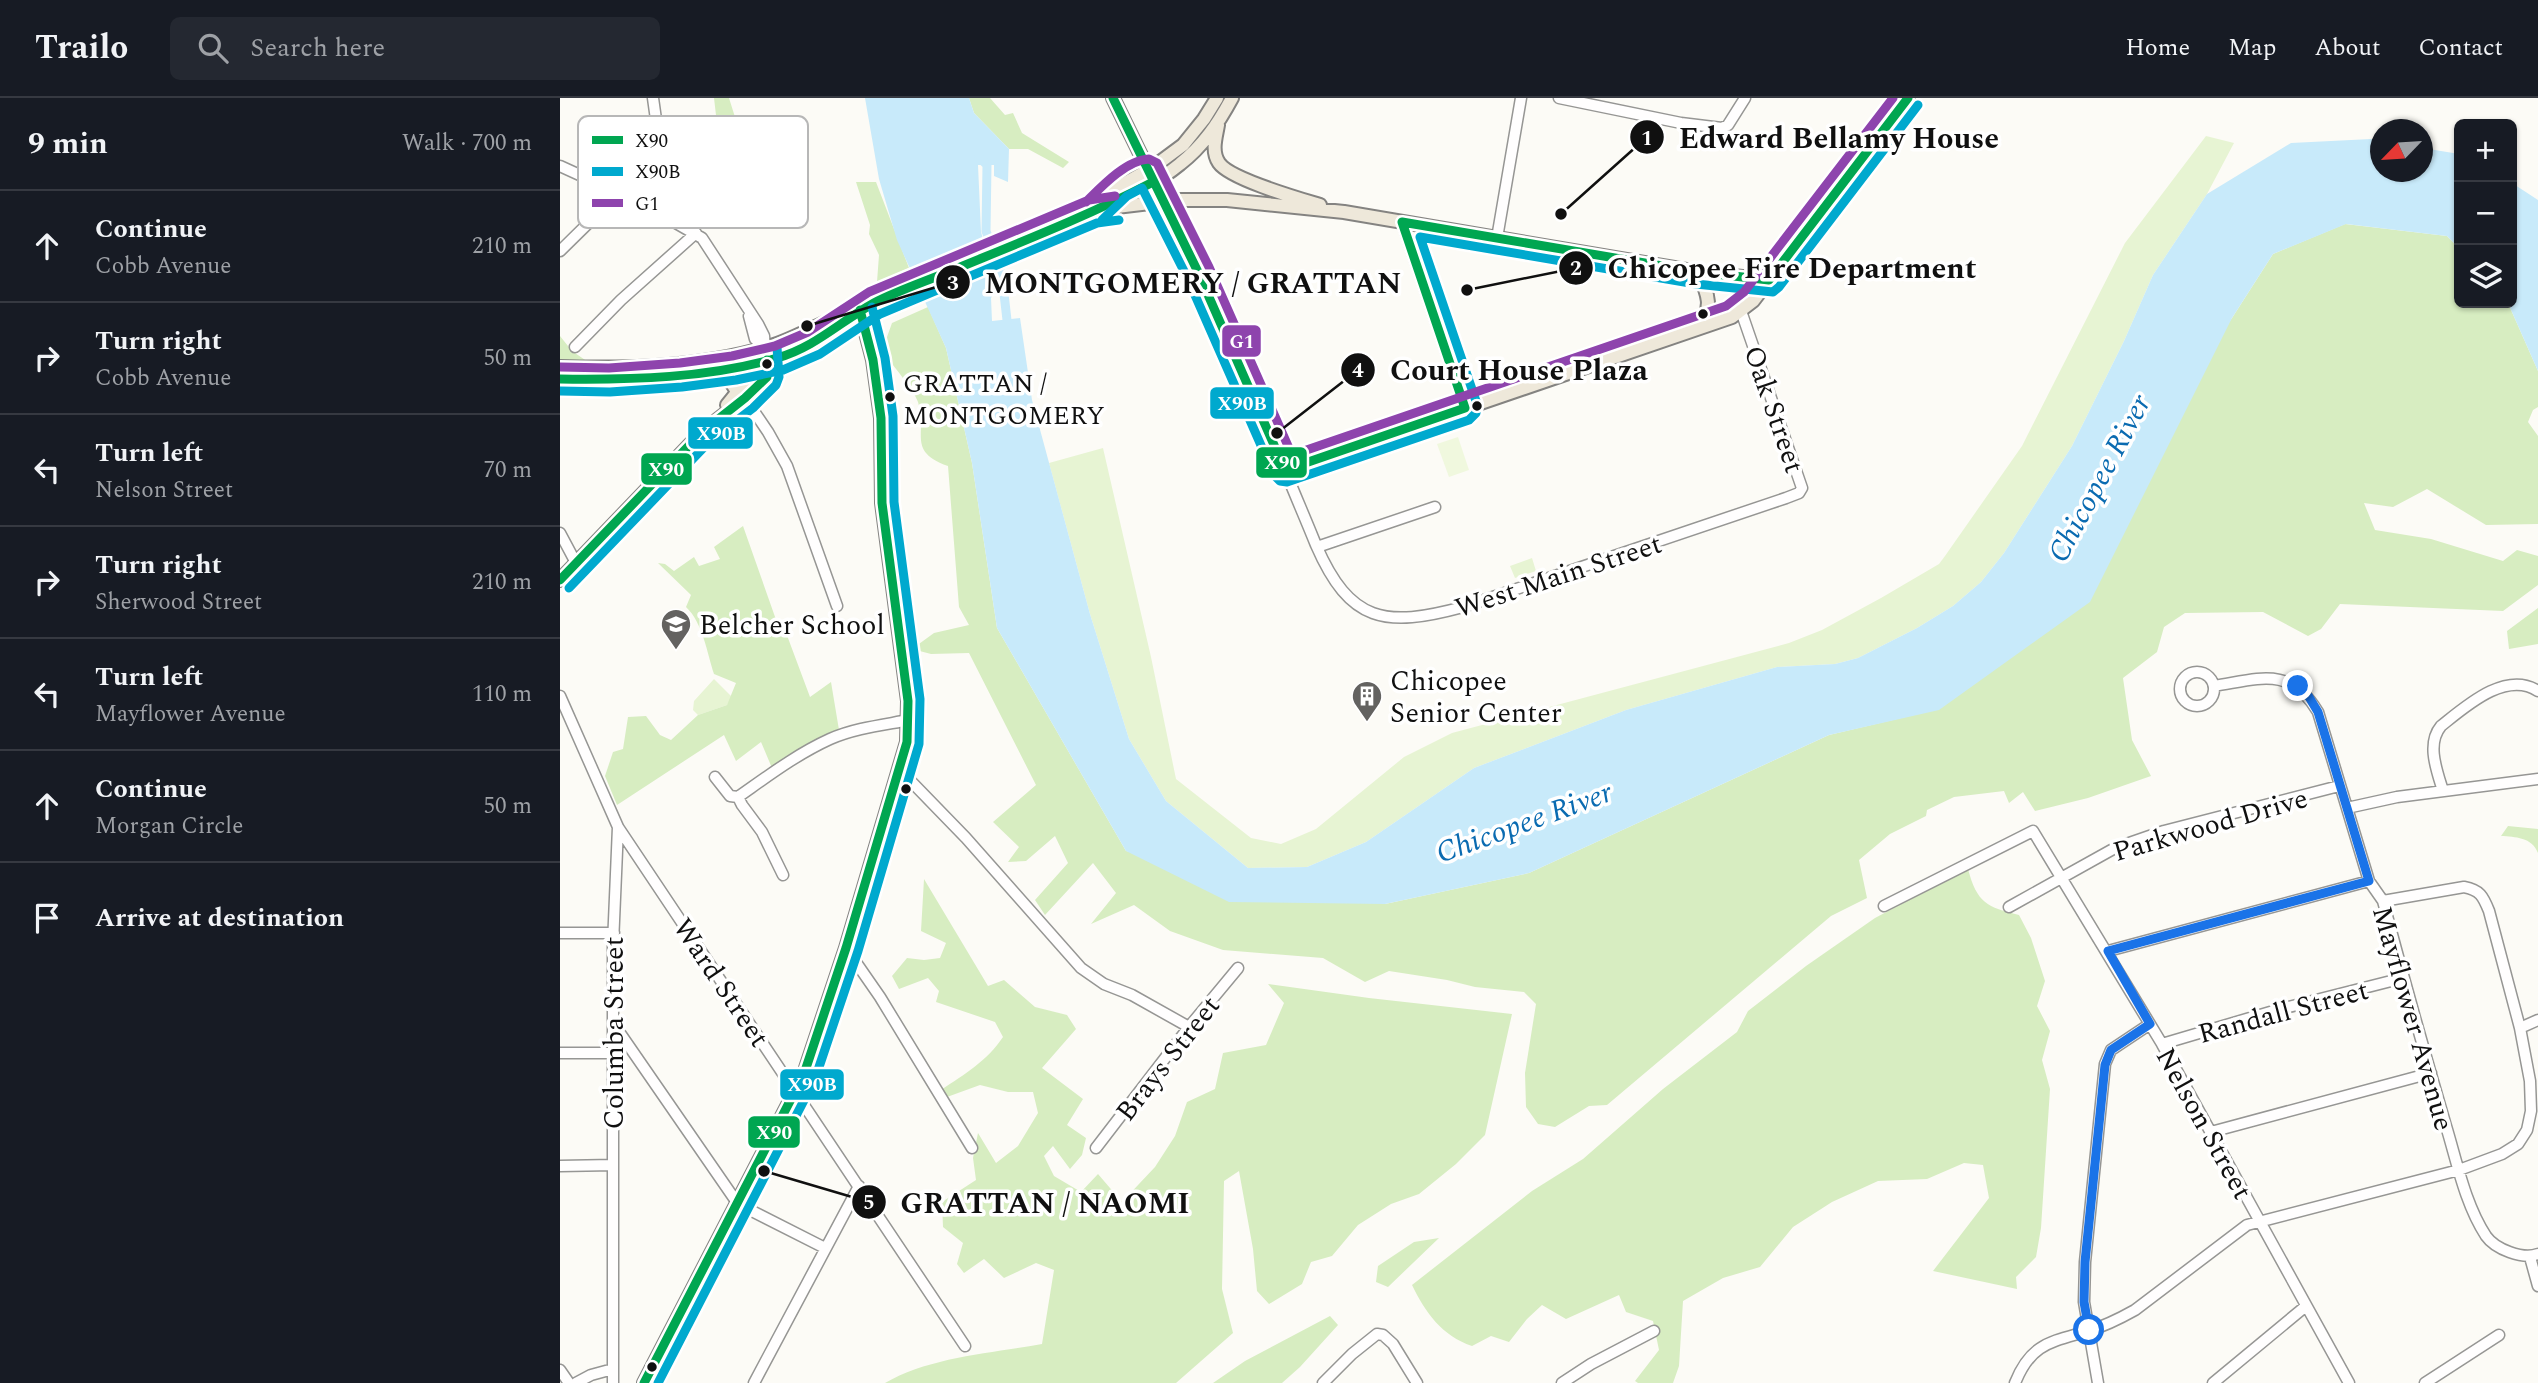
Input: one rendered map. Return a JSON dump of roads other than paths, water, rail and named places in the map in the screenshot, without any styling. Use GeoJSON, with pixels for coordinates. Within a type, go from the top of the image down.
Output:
{"type":"FeatureCollection","features":[{"type":"Feature","properties":{"kind":"main road"},"geometry":{"type":"LineString","coordinates":[[1113,98],[1198,272],[1285,470],[1723,321],[1741,311],[1753,301],[1908,98]]}},
{"type":"Feature","properties":{"kind":"main road"},"geometry":{"type":"LineString","coordinates":[[1150,177],[1192,135],[1217,98]]}},
{"type":"Feature","properties":{"kind":"main road"},"geometry":{"type":"LineString","coordinates":[[560,367],[657,366],[796,352],[828,327],[860,310],[1099,209],[1191,155],[1219,122],[1232,98]]}},
{"type":"Feature","properties":{"kind":"main road"},"geometry":{"type":"LineString","coordinates":[[1219,122],[1215,149],[1218,162],[1224,168],[1291,196],[1344,212]]}},
{"type":"Feature","properties":{"kind":"main road"},"geometry":{"type":"LineString","coordinates":[[1099,209],[1175,200],[1227,200],[1344,212],[1698,272],[1769,280]]}},
{"type":"Feature","properties":{"kind":"main road"},"geometry":{"type":"LineString","coordinates":[[1693,331],[1705,318],[1709,306],[1708,295],[1698,272]]}},
{"type":"Feature","properties":{"kind":"main road"},"geometry":{"type":"LineString","coordinates":[[644,1383],[804,1074],[846,948],[900,770],[909,720],[882,503],[881,418],[873,360],[860,310]]}},
{"type":"Feature","properties":{"kind":"main road"},"geometry":{"type":"LineString","coordinates":[[560,379],[635,379],[713,371],[766,354]]}},
{"type":"Feature","properties":{"kind":"main road"},"geometry":{"type":"LineString","coordinates":[[560,580],[705,429],[767,377],[766,354]]}},
{"type":"Feature","properties":{"kind":"main road"},"geometry":{"type":"LineString","coordinates":[[713,371],[729,379],[746,394]]}},
{"type":"Feature","properties":{"kind":"street"},"geometry":{"type":"LineString","coordinates":[[653,98],[656,116]]}},
{"type":"Feature","properties":{"kind":"street"},"geometry":{"type":"LineString","coordinates":[[1497,238],[1521,98]]}},
{"type":"Feature","properties":{"kind":"street"},"geometry":{"type":"LineString","coordinates":[[1559,98],[1691,125],[1722,128],[1728,125],[1745,98]]}},
{"type":"Feature","properties":{"kind":"street"},"geometry":{"type":"LineString","coordinates":[[560,166],[578,174]]}},
{"type":"Feature","properties":{"kind":"street"},"geometry":{"type":"LineString","coordinates":[[1402,222],[1465,408]]}},
{"type":"Feature","properties":{"kind":"street"},"geometry":{"type":"LineString","coordinates":[[560,251],[583,228]]}},
{"type":"Feature","properties":{"kind":"street"},"geometry":{"type":"LineString","coordinates":[[687,228],[710,247],[745,303],[761,330],[766,354]]}},
{"type":"Feature","properties":{"kind":"street"},"geometry":{"type":"LineString","coordinates":[[575,347],[621,300],[696,233]]}},
{"type":"Feature","properties":{"kind":"street","name":"Oak Street"},"geometry":{"type":"LineString","coordinates":[[1741,311],[1802,488],[1799,493],[1786,498]]}},
{"type":"Feature","properties":{"kind":"street"},"geometry":{"type":"LineString","coordinates":[[746,394],[787,466],[837,606]]}},
{"type":"Feature","properties":{"kind":"street"},"geometry":{"type":"LineString","coordinates":[[1285,470],[1317,547],[1435,507]]}},
{"type":"Feature","properties":{"kind":"street","name":"West Main Street"},"geometry":{"type":"LineString","coordinates":[[1317,547],[1335,583],[1354,603],[1377,614],[1416,617],[1438,614],[1607,560],[1786,498]]}},
{"type":"Feature","properties":{"kind":"street"},"geometry":{"type":"LineString","coordinates":[[560,533],[576,563]]}},
{"type":"Feature","properties":{"kind":"street","name":"Mayflower Avenue"},"geometry":{"type":"LineString","coordinates":[[2214,686],[2262,678],[2281,679],[2298,686],[2318,712],[2369,881],[2383,901],[2403,978],[2474,1214],[2488,1239],[2512,1253],[2534,1255]]}},
{"type":"Feature","properties":{"kind":"street"},"geometry":{"type":"LineString","coordinates":[[2443,791],[2433,753],[2437,732],[2441,726],[2496,689],[2521,684],[2538,691]]}},
{"type":"Feature","properties":{"kind":"street","name":"Columba Street"},"geometry":{"type":"LineString","coordinates":[[560,696],[618,827],[613,1023],[613,1383]]}},
{"type":"Feature","properties":{"kind":"street"},"geometry":{"type":"LineString","coordinates":[[715,777],[730,796],[738,797],[778,769],[830,739],[849,732],[909,720]]}},
{"type":"Feature","properties":{"kind":"street"},"geometry":{"type":"LineString","coordinates":[[900,770],[966,838],[1081,968],[1104,984],[1132,995],[1189,1027]]}},
{"type":"Feature","properties":{"kind":"street"},"geometry":{"type":"LineString","coordinates":[[2347,808],[2443,791],[2538,779]]}},
{"type":"Feature","properties":{"kind":"street","name":"Parkwood Drive"},"geometry":{"type":"LineString","coordinates":[[2009,907],[2115,848],[2164,831],[2339,786]]}},
{"type":"Feature","properties":{"kind":"street"},"geometry":{"type":"LineString","coordinates":[[738,797],[762,832],[783,875]]}},
{"type":"Feature","properties":{"kind":"street","name":"Ward Street"},"geometry":{"type":"LineString","coordinates":[[618,827],[965,1346]]}},
{"type":"Feature","properties":{"kind":"street","name":"Nelson Street"},"geometry":{"type":"LineString","coordinates":[[1884,906],[2033,831],[2162,1044],[2349,1383]]}},
{"type":"Feature","properties":{"kind":"street"},"geometry":{"type":"LineString","coordinates":[[2108,951],[2369,881]]}},
{"type":"Feature","properties":{"kind":"street"},"geometry":{"type":"LineString","coordinates":[[2015,1383],[2023,1365],[2036,1349],[2058,1338],[2115,1321],[2134,1310],[2247,1225],[2459,1170],[2511,1149],[2527,1130],[2532,1101],[2520,1028],[2483,897],[2476,889],[2464,887],[2383,901]]}},
{"type":"Feature","properties":{"kind":"street"},"geometry":{"type":"LineString","coordinates":[[560,933],[614,933]]}},
{"type":"Feature","properties":{"kind":"street"},"geometry":{"type":"LineString","coordinates":[[846,948],[880,997],[972,1148]]}},
{"type":"Feature","properties":{"kind":"street","name":"Brays Street"},"geometry":{"type":"LineString","coordinates":[[1096,1148],[1238,968]]}},
{"type":"Feature","properties":{"kind":"street","name":"Randall Street"},"geometry":{"type":"LineString","coordinates":[[2162,1044],[2277,1010],[2403,978]]}},
{"type":"Feature","properties":{"kind":"street"},"geometry":{"type":"LineString","coordinates":[[2520,1028],[2538,1020]]}},
{"type":"Feature","properties":{"kind":"street"},"geometry":{"type":"LineString","coordinates":[[613,1023],[738,1204],[825,1248]]}},
{"type":"Feature","properties":{"kind":"street"},"geometry":{"type":"LineString","coordinates":[[2098,1383],[2084,1302],[2085,1262],[2105,1065],[2111,1050],[2150,1024]]}},
{"type":"Feature","properties":{"kind":"street"},"geometry":{"type":"LineString","coordinates":[[560,1053],[613,1053]]}},
{"type":"Feature","properties":{"kind":"street"},"geometry":{"type":"LineString","coordinates":[[2211,1132],[2431,1073]]}},
{"type":"Feature","properties":{"kind":"street"},"geometry":{"type":"LineString","coordinates":[[560,1166],[613,1165]]}},
{"type":"Feature","properties":{"kind":"street"},"geometry":{"type":"LineString","coordinates":[[754,1383],[859,1186]]}},
{"type":"Feature","properties":{"kind":"street"},"geometry":{"type":"LineString","coordinates":[[2534,1255],[2538,1286]]}},
{"type":"Feature","properties":{"kind":"street"},"geometry":{"type":"LineString","coordinates":[[2213,1383],[2306,1306]]}},
{"type":"Feature","properties":{"kind":"street"},"geometry":{"type":"LineString","coordinates":[[1562,1383],[1591,1364],[1654,1331]]}},
{"type":"Feature","properties":{"kind":"street"},"geometry":{"type":"LineString","coordinates":[[1323,1383],[1377,1334],[1384,1335],[1393,1344],[1417,1383]]}},
{"type":"Feature","properties":{"kind":"street"},"geometry":{"type":"LineString","coordinates":[[2425,1383],[2499,1335]]}},
{"type":"Feature","properties":{"kind":"street"},"geometry":{"type":"LineString","coordinates":[[576,1383],[613,1369]]}},
{"type":"Feature","properties":{"kind":"street"},"geometry":{"type":"LineString","coordinates":[[560,1370],[569,1383]]}},
{"type":"Feature","properties":{"kind":"water","name":"Chicopee River"},"geometry":{"type":"Polygon","coordinates":[[[865,98],[969,98],[974,113],[1009,149],[1008,182],[994,176],[994,165],[978,165],[981,232],[997,287],[991,298],[992,321],[1020,318],[1032,400],[1090,614],[1129,739],[1166,801],[1248,868],[1307,867],[1366,842],[1474,768],[1626,710],[1777,667],[1835,664],[1858,658],[1953,606],[1981,582],[2004,553],[2072,446],[2153,275],[2207,194],[2291,143],[2370,139],[2370,182],[2433,182],[2433,150],[2454,153],[2454,243],[2447,236],[2346,224],[2273,254],[2232,318],[2090,602],[1939,710],[1829,735],[1529,873],[1385,904],[1229,902],[1126,851],[997,628],[972,463],[946,348],[897,240],[879,179],[865,98]]]}},
{"type":"Feature","properties":{"kind":"water"},"geometry":{"type":"Polygon","coordinates":[[[2517,186],[2538,200],[2538,371],[2510,308],[2517,308],[2517,186]]]}},
{"type":"Feature","properties":{"kind":"waterway"},"geometry":{"type":"LineString","coordinates":[[979,157],[987,165],[986,231],[1002,276],[1008,329]]}},
{"type":"Feature","properties":{"kind":"place","name":"Edward Bellamy House"},"geometry":{"type":"Point","coordinates":[1561,214]}},
{"type":"Feature","properties":{"kind":"place","name":"Chicopee Fire Department"},"geometry":{"type":"Point","coordinates":[1467,290]}},
{"type":"Feature","properties":{"kind":"place","name":"MONTGOMERY / GRATTAN"},"geometry":{"type":"Point","coordinates":[807,326]}},
{"type":"Feature","properties":{"kind":"place","name":"GRATTAN / MONTGOMERY"},"geometry":{"type":"Point","coordinates":[890,397]}},
{"type":"Feature","properties":{"kind":"place","name":"Court House Plaza"},"geometry":{"type":"Point","coordinates":[1277,433]}},
{"type":"Feature","properties":{"kind":"place","name":"Belcher School"},"geometry":{"type":"Point","coordinates":[676,651]}},
{"type":"Feature","properties":{"kind":"place","name":"Chicopee Senior Center"},"geometry":{"type":"Point","coordinates":[1367,723]}},
{"type":"Feature","properties":{"kind":"place","name":"GRATTAN / NAOMI"},"geometry":{"type":"Point","coordinates":[764,1171]}}]}
